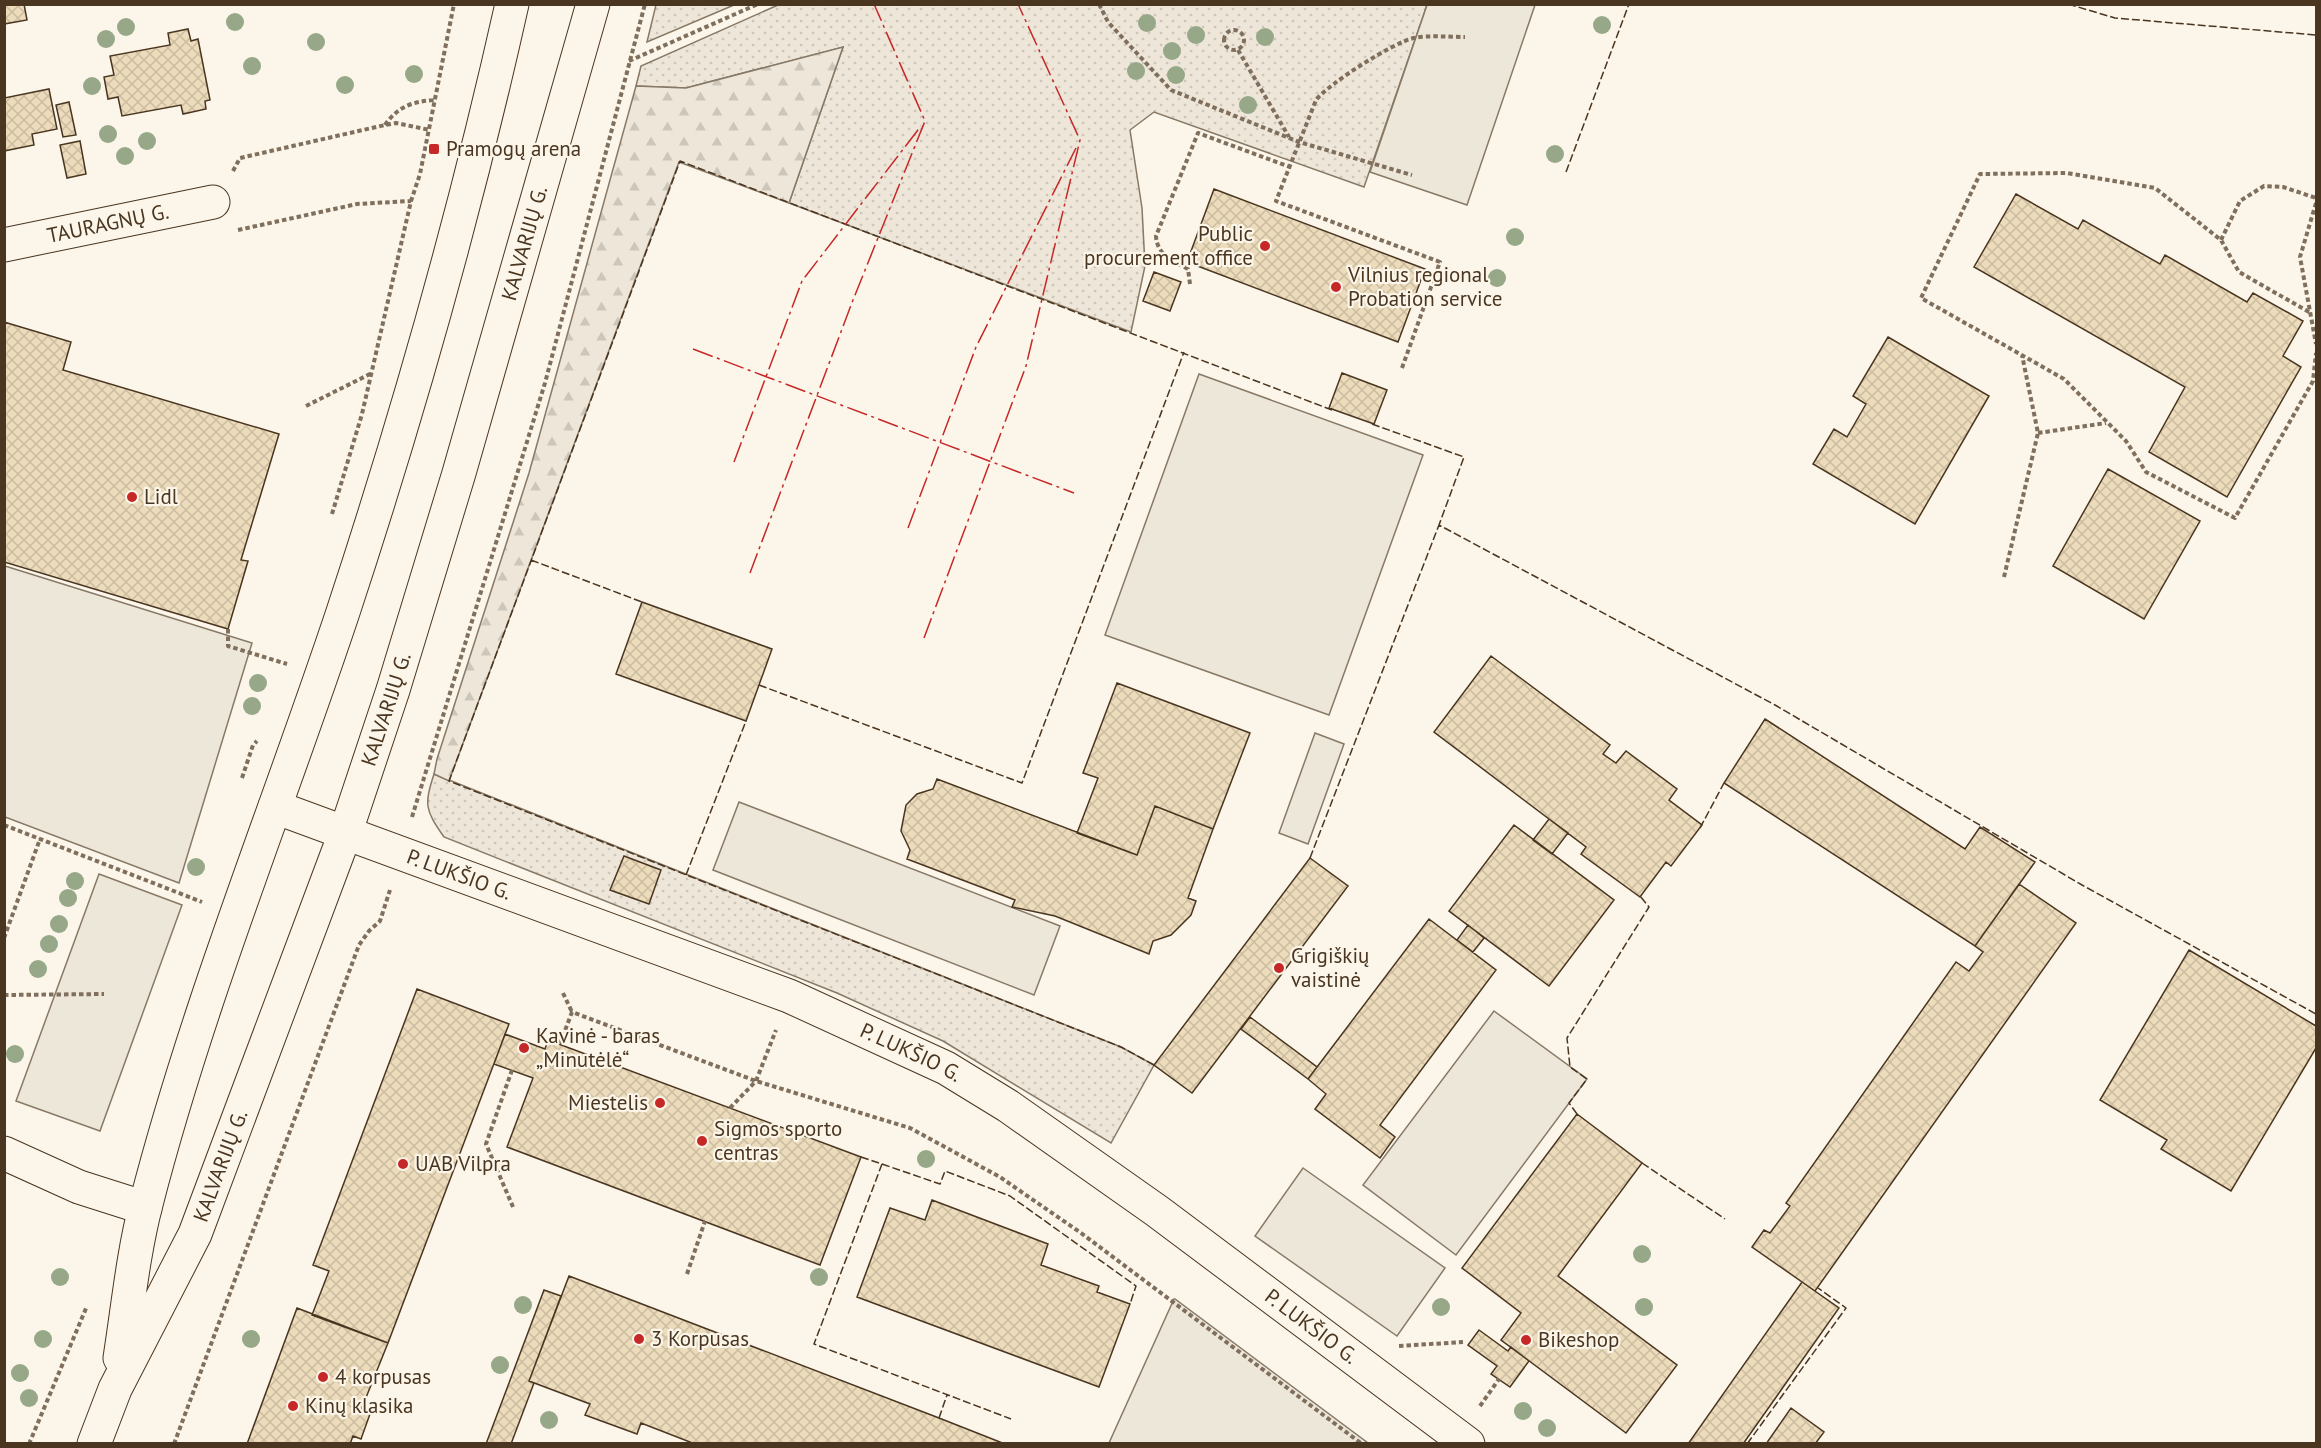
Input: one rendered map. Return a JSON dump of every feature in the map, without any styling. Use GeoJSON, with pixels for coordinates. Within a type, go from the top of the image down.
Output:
{"type":"FeatureCollection","features":[{"type":"Feature","properties":{"kind":"main road","name":"KALVARIJŲ G."},"geometry":{"type":"LineString","coordinates":[[115,1389],[145,1208],[200,1016],[343,612],[419,366],[478,154],[512,4]]}},
{"type":"Feature","properties":{"kind":"main road","name":"KALVARIJŲ G."},"geometry":{"type":"LineString","coordinates":[[94,1443],[115,1389],[195,1234],[346,831],[393,690],[459,474],[593,4]]}},
{"type":"Feature","properties":{"kind":"main road","name":"TAURAGNŲ G."},"geometry":{"type":"LineString","coordinates":[[4,245],[213,202]]}},
{"type":"Feature","properties":{"kind":"main road","name":"P. LUKŠIO G."},"geometry":{"type":"LineString","coordinates":[[275,807],[346,831],[789,996],[946,1068],[1008,1106],[1157,1211],[1468,1443]]}},
{"type":"Feature","properties":{"kind":"main road"},"geometry":{"type":"LineString","coordinates":[[4,1153],[78,1187],[145,1208]]}},
{"type":"Feature","properties":{"kind":"path"},"geometry":{"type":"LineString","coordinates":[[329,525],[372,373],[430,130],[454,4]]}},
{"type":"Feature","properties":{"kind":"path"},"geometry":{"type":"LineString","coordinates":[[174,1443],[359,945],[380,921],[403,853],[544,383],[645,4]]}},
{"type":"Feature","properties":{"kind":"path"},"geometry":{"type":"LineString","coordinates":[[628,62],[758,4]]}},
{"type":"Feature","properties":{"kind":"path"},"geometry":{"type":"LineString","coordinates":[[1099,4],[1108,22],[1171,90],[1299,142],[1412,175]]}},
{"type":"Feature","properties":{"kind":"path"},"geometry":{"type":"LineString","coordinates":[[1229,30],[1241,33],[1244,39],[1238,50],[1232,51],[1223,42],[1229,30]]}},
{"type":"Feature","properties":{"kind":"path"},"geometry":{"type":"LineString","coordinates":[[1402,368],[1440,262],[1276,201],[1316,100],[1336,79],[1413,38],[1465,37]]}},
{"type":"Feature","properties":{"kind":"path"},"geometry":{"type":"LineString","coordinates":[[1238,50],[1289,138]]}},
{"type":"Feature","properties":{"kind":"path"},"geometry":{"type":"LineString","coordinates":[[385,126],[392,116],[408,104],[436,100]]}},
{"type":"Feature","properties":{"kind":"path"},"geometry":{"type":"LineString","coordinates":[[213,202],[240,158],[396,123],[430,130]]}},
{"type":"Feature","properties":{"kind":"path"},"geometry":{"type":"LineString","coordinates":[[1190,284],[1188,269],[1160,251],[1156,246],[1156,236],[1198,133],[1290,167]]}},
{"type":"Feature","properties":{"kind":"path"},"geometry":{"type":"LineString","coordinates":[[2309,312],[2239,272],[2221,240],[2155,189],[2067,173],[1980,174],[1921,298],[2064,379],[2126,441],[2146,472],[2235,518],[2313,381],[2316,353]]}},
{"type":"Feature","properties":{"kind":"path"},"geometry":{"type":"LineString","coordinates":[[2221,240],[2240,201],[2264,186],[2283,187],[2316,200],[2300,257],[2316,344]]}},
{"type":"Feature","properties":{"kind":"path"},"geometry":{"type":"LineString","coordinates":[[2004,577],[2038,432],[2021,355]]}},
{"type":"Feature","properties":{"kind":"path"},"geometry":{"type":"LineString","coordinates":[[306,406],[372,373]]}},
{"type":"Feature","properties":{"kind":"path"},"geometry":{"type":"LineString","coordinates":[[2038,432],[2107,423]]}},
{"type":"Feature","properties":{"kind":"path"},"geometry":{"type":"LineString","coordinates":[[228,629],[228,646],[288,664]]}},
{"type":"Feature","properties":{"kind":"path"},"geometry":{"type":"LineString","coordinates":[[284,675],[291,654]]}},
{"type":"Feature","properties":{"kind":"path"},"geometry":{"type":"LineString","coordinates":[[240,784],[253,746],[260,738]]}},
{"type":"Feature","properties":{"kind":"path"},"geometry":{"type":"LineString","coordinates":[[4,825],[209,904]]}},
{"type":"Feature","properties":{"kind":"path"},"geometry":{"type":"LineString","coordinates":[[4,938],[40,839]]}},
{"type":"Feature","properties":{"kind":"path"},"geometry":{"type":"LineString","coordinates":[[563,993],[572,1012],[756,1081],[910,1128],[1000,1177],[1081,1233],[1362,1443]]}},
{"type":"Feature","properties":{"kind":"path"},"geometry":{"type":"LineString","coordinates":[[4,995],[104,994]]}},
{"type":"Feature","properties":{"kind":"path"},"geometry":{"type":"LineString","coordinates":[[730,1108],[756,1081],[789,996]]}},
{"type":"Feature","properties":{"kind":"path"},"geometry":{"type":"LineString","coordinates":[[560,1044],[572,1012]]}},
{"type":"Feature","properties":{"kind":"path"},"geometry":{"type":"LineString","coordinates":[[512,1070],[486,1144],[513,1207]]}},
{"type":"Feature","properties":{"kind":"path"},"geometry":{"type":"LineString","coordinates":[[687,1274],[705,1221]]}},
{"type":"Feature","properties":{"kind":"path"},"geometry":{"type":"LineString","coordinates":[[29,1443],[88,1304]]}},
{"type":"Feature","properties":{"kind":"green space"},"geometry":{"type":"Polygon","coordinates":[[[656,4],[734,5],[647,42],[656,4]]]}},
{"type":"Feature","properties":{"kind":"green space"},"geometry":{"type":"Polygon","coordinates":[[[778,5],[1427,5],[1364,187],[1154,112],[1130,130],[1142,208],[1145,266],[1131,332],[789,203],[843,47],[686,88],[636,86],[641,66],[778,5]]]}},
{"type":"Feature","properties":{"kind":"green space"},"geometry":{"type":"Polygon","coordinates":[[[843,47],[789,203],[679,162],[449,781],[434,774],[529,473],[636,86],[686,88],[843,47]]]}},
{"type":"Feature","properties":{"kind":"green space"},"geometry":{"type":"Polygon","coordinates":[[[434,774],[1121,1047],[1154,1065],[1111,1143],[943,1041],[837,993],[444,837],[428,807],[434,774]]]}},
{"type":"Feature","properties":{"kind":"shaded area"},"geometry":{"type":"Polygon","coordinates":[[[1427,5],[1535,5],[1467,205],[1370,172],[1427,5]]]}},
{"type":"Feature","properties":{"kind":"shaded area"},"geometry":{"type":"Polygon","coordinates":[[[1199,374],[1423,455],[1329,715],[1105,635],[1199,374]]]}},
{"type":"Feature","properties":{"kind":"shaded area"},"geometry":{"type":"Polygon","coordinates":[[[5,566],[252,643],[179,883],[5,817],[5,566]]]}},
{"type":"Feature","properties":{"kind":"shaded area"},"geometry":{"type":"Polygon","coordinates":[[[1315,733],[1344,744],[1308,844],[1279,833],[1315,733]]]}},
{"type":"Feature","properties":{"kind":"shaded area"},"geometry":{"type":"Polygon","coordinates":[[[739,802],[1060,926],[1034,995],[713,870],[739,802]]]}},
{"type":"Feature","properties":{"kind":"shaded area"},"geometry":{"type":"Polygon","coordinates":[[[99,874],[182,905],[100,1131],[16,1101],[99,874]]]}},
{"type":"Feature","properties":{"kind":"shaded area"},"geometry":{"type":"Polygon","coordinates":[[[1494,1011],[1587,1079],[1456,1255],[1363,1185],[1494,1011]]]}},
{"type":"Feature","properties":{"kind":"shaded area"},"geometry":{"type":"Polygon","coordinates":[[[1303,1168],[1445,1268],[1397,1336],[1255,1236],[1303,1168]]]}},
{"type":"Feature","properties":{"kind":"shaded area"},"geometry":{"type":"Polygon","coordinates":[[[1175,1299],[1368,1443],[1109,1443],[1175,1299]]]}},
{"type":"Feature","properties":{"kind":"building"},"geometry":{"type":"Polygon","coordinates":[[[4,4],[24,4],[27,20],[4,24],[4,4]]]}},
{"type":"Feature","properties":{"kind":"building"},"geometry":{"type":"Polygon","coordinates":[[[188,29],[191,41],[198,39],[210,100],[205,101],[206,109],[183,114],[181,105],[122,116],[118,97],[108,99],[104,77],[114,75],[110,56],[170,45],[168,33],[188,29]]]}},
{"type":"Feature","properties":{"kind":"building"},"geometry":{"type":"Polygon","coordinates":[[[49,89],[57,129],[32,134],[34,145],[4,151],[4,98],[49,89]]]}},
{"type":"Feature","properties":{"kind":"building"},"geometry":{"type":"Polygon","coordinates":[[[69,102],[76,135],[63,137],[56,105],[69,102]]]}},
{"type":"Feature","properties":{"kind":"building"},"geometry":{"type":"Polygon","coordinates":[[[80,141],[86,174],[67,178],[60,145],[80,141]]]}},
{"type":"Feature","properties":{"kind":"building"},"geometry":{"type":"Polygon","coordinates":[[[1214,189],[1425,269],[1398,342],[1187,262],[1214,189]]]}},
{"type":"Feature","properties":{"kind":"building"},"geometry":{"type":"Polygon","coordinates":[[[2016,194],[2078,229],[2083,220],[2160,264],[2165,255],[2247,302],[2253,293],[2303,321],[2283,356],[2301,367],[2227,497],[2149,452],[2185,387],[1974,267],[2016,194]]]}},
{"type":"Feature","properties":{"kind":"building"},"geometry":{"type":"Polygon","coordinates":[[[1154,272],[1181,282],[1170,311],[1143,301],[1154,272]]]}},
{"type":"Feature","properties":{"kind":"building","name":"Lidl"},"geometry":{"type":"Polygon","coordinates":[[[4,322],[71,342],[63,370],[279,434],[241,560],[248,561],[228,629],[4,562],[4,322]]]}},
{"type":"Feature","properties":{"kind":"building"},"geometry":{"type":"Polygon","coordinates":[[[1888,337],[1989,396],[1915,524],[1813,464],[1834,429],[1847,437],[1866,404],[1853,396],[1888,337]]]}},
{"type":"Feature","properties":{"kind":"building"},"geometry":{"type":"Polygon","coordinates":[[[1342,373],[1387,390],[1374,424],[1329,408],[1342,373]]]}},
{"type":"Feature","properties":{"kind":"building"},"geometry":{"type":"Polygon","coordinates":[[[2108,469],[2200,521],[2144,619],[2053,566],[2108,469]]]}},
{"type":"Feature","properties":{"kind":"building"},"geometry":{"type":"Polygon","coordinates":[[[642,602],[772,649],[746,721],[616,674],[642,602]]]}},
{"type":"Feature","properties":{"kind":"building"},"geometry":{"type":"Polygon","coordinates":[[[1491,656],[1610,745],[1603,754],[1616,763],[1626,751],[1677,789],[1669,800],[1702,825],[1671,866],[1666,862],[1640,897],[1581,854],[1586,847],[1434,732],[1491,656]]]}},
{"type":"Feature","properties":{"kind":"building"},"geometry":{"type":"Polygon","coordinates":[[[1117,683],[1250,733],[1213,829],[1155,806],[1137,855],[1077,833],[1098,778],[1083,773],[1117,683]]]}},
{"type":"Feature","properties":{"kind":"building"},"geometry":{"type":"Polygon","coordinates":[[[1765,719],[1965,849],[1980,827],[2035,862],[1975,946],[1724,783],[1765,719]]]}},
{"type":"Feature","properties":{"kind":"building"},"geometry":{"type":"Polygon","coordinates":[[[937,779],[1137,855],[1155,806],[1213,829],[1188,898],[1196,901],[1191,915],[1171,935],[1153,941],[1149,954],[1055,916],[1012,907],[1015,900],[907,859],[910,850],[901,831],[906,805],[917,794],[933,789],[937,779]]]}},
{"type":"Feature","properties":{"kind":"building"},"geometry":{"type":"Polygon","coordinates":[[[1549,819],[1568,833],[1552,854],[1533,840],[1549,819]]]}},
{"type":"Feature","properties":{"kind":"building"},"geometry":{"type":"Polygon","coordinates":[[[1514,825],[1614,900],[1549,986],[1449,911],[1514,825]]]}},
{"type":"Feature","properties":{"kind":"building"},"geometry":{"type":"Polygon","coordinates":[[[624,856],[661,870],[649,904],[610,890],[624,856]]]}},
{"type":"Feature","properties":{"kind":"building"},"geometry":{"type":"Polygon","coordinates":[[[1310,858],[1348,886],[1192,1093],[1154,1065],[1310,858]]]}},
{"type":"Feature","properties":{"kind":"building"},"geometry":{"type":"Polygon","coordinates":[[[2019,884],[2076,923],[1815,1291],[1752,1247],[1764,1230],[1770,1233],[1790,1206],[1786,1203],[1956,962],[1969,971],[1983,952],[1975,946],[2019,884]]]}},
{"type":"Feature","properties":{"kind":"building"},"geometry":{"type":"Polygon","coordinates":[[[1429,919],[1496,970],[1380,1125],[1395,1137],[1380,1158],[1315,1109],[1326,1094],[1308,1079],[1429,919]]]}},
{"type":"Feature","properties":{"kind":"building"},"geometry":{"type":"Polygon","coordinates":[[[1468,925],[1484,938],[1473,952],[1457,940],[1468,925]]]}},
{"type":"Feature","properties":{"kind":"building"},"geometry":{"type":"Polygon","coordinates":[[[2189,950],[2316,1026],[2316,1048],[2231,1191],[2161,1149],[2167,1140],[2100,1100],[2189,950]]]}},
{"type":"Feature","properties":{"kind":"building","name":"UAB Vilpra"},"geometry":{"type":"Polygon","coordinates":[[[417,989],[509,1024],[388,1343],[312,1315],[329,1271],[313,1265],[417,989]]]}},
{"type":"Feature","properties":{"kind":"building"},"geometry":{"type":"Polygon","coordinates":[[[1250,1017],[1317,1067],[1308,1079],[1241,1029],[1250,1017]]]}},
{"type":"Feature","properties":{"kind":"building"},"geometry":{"type":"Polygon","coordinates":[[[505,1034],[545,1049],[548,1040],[861,1157],[820,1265],[507,1147],[533,1078],[494,1064],[505,1034]]]}},
{"type":"Feature","properties":{"kind":"building"},"geometry":{"type":"Polygon","coordinates":[[[1577,1114],[1642,1163],[1558,1276],[1677,1365],[1626,1433],[1501,1340],[1521,1313],[1462,1268],[1577,1114]]]}},
{"type":"Feature","properties":{"kind":"building"},"geometry":{"type":"Polygon","coordinates":[[[932,1200],[1048,1244],[1041,1265],[1099,1286],[1097,1292],[1130,1304],[1099,1387],[857,1297],[890,1208],[925,1220],[932,1200]]]}},
{"type":"Feature","properties":{"kind":"building","name":"3 Korpusas"},"geometry":{"type":"Polygon","coordinates":[[[569,1276],[1005,1444],[695,1444],[641,1423],[637,1434],[585,1415],[590,1404],[529,1381],[569,1276]]]}},
{"type":"Feature","properties":{"kind":"building"},"geometry":{"type":"Polygon","coordinates":[[[1802,1282],[1839,1308],[1743,1444],[1688,1444],[1802,1282]]]}},
{"type":"Feature","properties":{"kind":"building"},"geometry":{"type":"Polygon","coordinates":[[[544,1290],[561,1296],[529,1381],[534,1383],[511,1444],[486,1444],[544,1290]]]}},
{"type":"Feature","properties":{"kind":"building","name":"4 korpusas"},"geometry":{"type":"Polygon","coordinates":[[[297,1308],[388,1343],[361,1410],[370,1414],[361,1439],[353,1436],[350,1444],[247,1444],[297,1308]]]}},
{"type":"Feature","properties":{"kind":"building"},"geometry":{"type":"Polygon","coordinates":[[[1479,1330],[1508,1351],[1511,1347],[1529,1361],[1510,1387],[1491,1374],[1497,1366],[1468,1345],[1479,1330]]]}},
{"type":"Feature","properties":{"kind":"building"},"geometry":{"type":"Polygon","coordinates":[[[1791,1408],[1824,1432],[1815,1444],[1766,1444],[1791,1408]]]}},
{"type":"Feature","properties":{"kind":"fence"},"geometry":{"type":"LineString","coordinates":[[1566,172],[1629,4]]}},
{"type":"Feature","properties":{"kind":"fence"},"geometry":{"type":"LineString","coordinates":[[2068,4],[2115,18],[2316,35]]}},
{"type":"Feature","properties":{"kind":"fence"},"geometry":{"type":"LineString","coordinates":[[1154,1065],[1121,1047],[449,781],[680,161],[1332,410]]}},
{"type":"Feature","properties":{"kind":"fence"},"geometry":{"type":"LineString","coordinates":[[759,685],[1022,783],[1184,352]]}},
{"type":"Feature","properties":{"kind":"fence"},"geometry":{"type":"LineString","coordinates":[[1372,424],[1464,457],[1439,525],[1775,705],[2082,885],[2316,1014]]}},
{"type":"Feature","properties":{"kind":"fence"},"geometry":{"type":"LineString","coordinates":[[1310,858],[1439,525]]}},
{"type":"Feature","properties":{"kind":"fence"},"geometry":{"type":"LineString","coordinates":[[531,560],[642,602]]}},
{"type":"Feature","properties":{"kind":"fence"},"geometry":{"type":"LineString","coordinates":[[686,875],[746,721]]}},
{"type":"Feature","properties":{"kind":"fence"},"geometry":{"type":"LineString","coordinates":[[1700,828],[1724,783]]}},
{"type":"Feature","properties":{"kind":"fence"},"geometry":{"type":"LineString","coordinates":[[1577,1114],[1569,1103],[1587,1079],[1570,1067],[1567,1038],[1649,907],[1640,896]]}},
{"type":"Feature","properties":{"kind":"fence"},"geometry":{"type":"LineString","coordinates":[[861,1157],[882,1164],[814,1344],[1011,1419]]}},
{"type":"Feature","properties":{"kind":"fence"},"geometry":{"type":"LineString","coordinates":[[1642,1163],[1725,1219]]}},
{"type":"Feature","properties":{"kind":"fence"},"geometry":{"type":"LineString","coordinates":[[882,1164],[940,1184],[945,1171],[1010,1196],[1136,1286],[1130,1304]]}},
{"type":"Feature","properties":{"kind":"fence"},"geometry":{"type":"LineString","coordinates":[[1747,1444],[1846,1308],[1818,1288]]}},
{"type":"Feature","properties":{"kind":"fence"},"geometry":{"type":"LineString","coordinates":[[939,1418],[947,1395]]}},
{"type":"Feature","properties":{"kind":"power"},"geometry":{"type":"LineString","coordinates":[[750,573],[853,300],[925,121],[874,4]]}},
{"type":"Feature","properties":{"kind":"power"},"geometry":{"type":"LineString","coordinates":[[924,638],[1026,366],[1080,140],[1018,4]]}},
{"type":"Feature","properties":{"kind":"power"},"geometry":{"type":"LineString","coordinates":[[734,462],[802,281],[921,126]]}},
{"type":"Feature","properties":{"kind":"power"},"geometry":{"type":"LineString","coordinates":[[908,528],[976,347],[1076,148]]}},
{"type":"Feature","properties":{"kind":"power"},"geometry":{"type":"LineString","coordinates":[[693,349],[1074,493]]}},
{"type":"Feature","properties":{"kind":"place","name":"Pramogų arena"},"geometry":{"type":"Point","coordinates":[434,149]}},
{"type":"Feature","properties":{"kind":"place","name":"Public procurement office"},"geometry":{"type":"Point","coordinates":[1265,246]}},
{"type":"Feature","properties":{"kind":"place","name":"Vilnius regional Probation service"},"geometry":{"type":"Point","coordinates":[1336,287]}},
{"type":"Feature","properties":{"kind":"place","name":"Lidl"},"geometry":{"type":"Point","coordinates":[132,497]}},
{"type":"Feature","properties":{"kind":"place","name":"Grigiškių vaistinė"},"geometry":{"type":"Point","coordinates":[1279,968]}},
{"type":"Feature","properties":{"kind":"place","name":"Kavinė - baras „Minutėlė“"},"geometry":{"type":"Point","coordinates":[524,1048]}},
{"type":"Feature","properties":{"kind":"place","name":"Miestelis"},"geometry":{"type":"Point","coordinates":[660,1103]}},
{"type":"Feature","properties":{"kind":"place","name":"Sigmos sporto centras"},"geometry":{"type":"Point","coordinates":[702,1141]}},
{"type":"Feature","properties":{"kind":"place","name":"UAB Vilpra"},"geometry":{"type":"Point","coordinates":[403,1164]}},
{"type":"Feature","properties":{"kind":"place","name":"3 Korpusas"},"geometry":{"type":"Point","coordinates":[639,1339]}},
{"type":"Feature","properties":{"kind":"place","name":"Bikeshop"},"geometry":{"type":"Point","coordinates":[1526,1340]}},
{"type":"Feature","properties":{"kind":"place","name":"4 korpusas"},"geometry":{"type":"Point","coordinates":[323,1377]}},
{"type":"Feature","properties":{"kind":"place","name":"Kinų klasika"},"geometry":{"type":"Point","coordinates":[293,1406]}}]}
